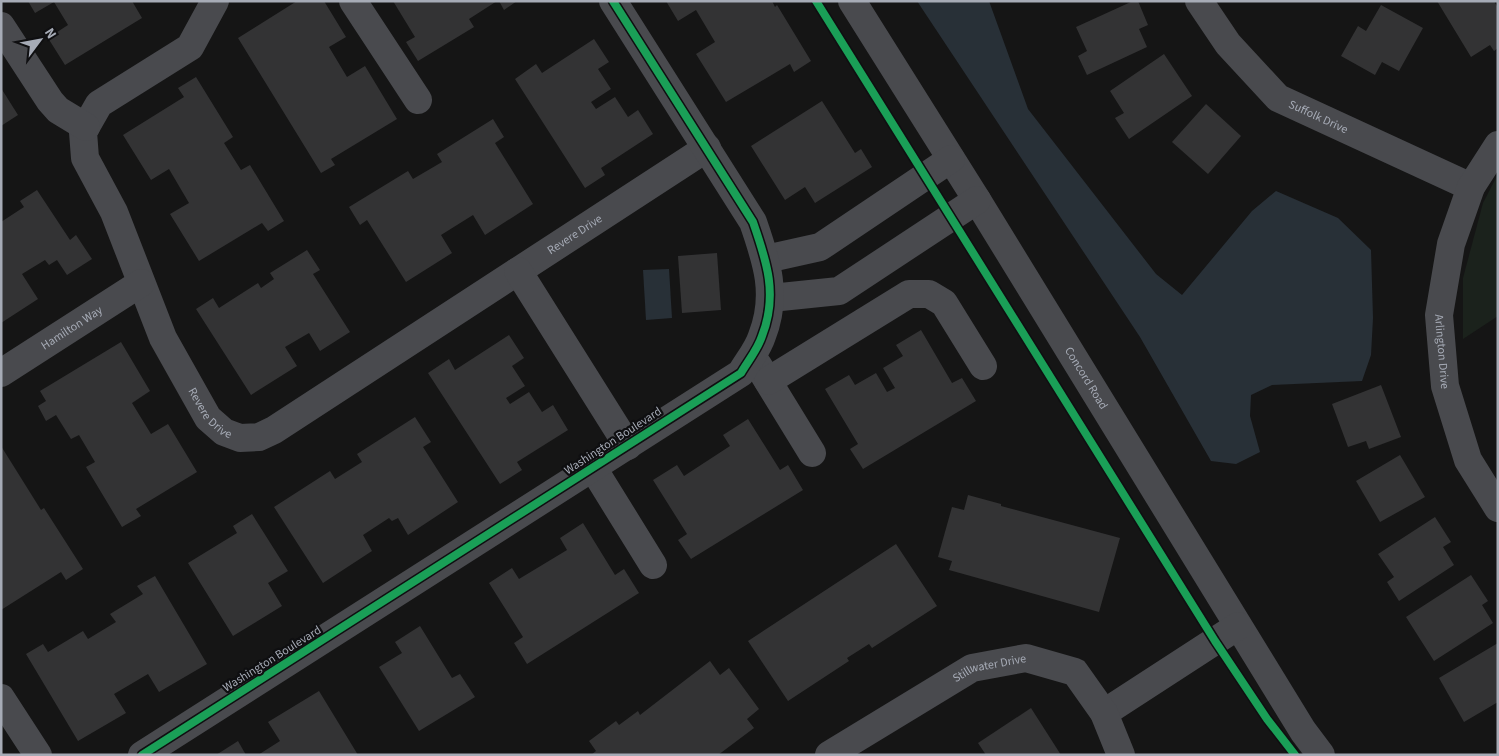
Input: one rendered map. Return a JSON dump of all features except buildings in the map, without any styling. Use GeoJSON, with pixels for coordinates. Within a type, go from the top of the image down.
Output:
{"type":"FeatureCollection","features":[{"type":"Feature","properties":{"kind":"street","name":"Revere Drive"},"geometry":{"type":"LineString","coordinates":[[215,1],[190,47],[99,104],[83,132],[85,158],[114,212],[163,338],[208,418],[224,432],[240,438],[259,437],[274,430],[707,148]]}},
{"type":"Feature","properties":{"kind":"street"},"geometry":{"type":"LineString","coordinates":[[354,1],[418,100]]}},
{"type":"Feature","properties":{"kind":"street","name":"Washington Boulevard"},"geometry":{"type":"LineString","coordinates":[[142,755],[741,373],[762,336],[771,298],[766,259],[753,222],[613,1]]}},
{"type":"Feature","properties":{"kind":"street","name":"Concord Road"},"geometry":{"type":"LineString","coordinates":[[852,1],[952,159],[1303,731],[1321,755]]}},
{"type":"Feature","properties":{"kind":"street","name":"Suffolk Drive"},"geometry":{"type":"LineString","coordinates":[[1199,1],[1228,44],[1278,98],[1472,187]]}},
{"type":"Feature","properties":{"kind":"street"},"geometry":{"type":"LineString","coordinates":[[1,26],[50,101],[58,110],[86,127]]}},
{"type":"Feature","properties":{"kind":"street","name":"Arlington Drive"},"geometry":{"type":"LineString","coordinates":[[1498,145],[1472,187],[1451,244],[1439,315],[1445,386],[1468,460],[1498,508]]}},
{"type":"Feature","properties":{"kind":"street"},"geometry":{"type":"LineString","coordinates":[[766,259],[820,247],[952,159]]}},
{"type":"Feature","properties":{"kind":"street"},"geometry":{"type":"LineString","coordinates":[[771,298],[839,291],[977,200]]}},
{"type":"Feature","properties":{"kind":"street"},"geometry":{"type":"LineString","coordinates":[[518,271],[628,446]]}},
{"type":"Feature","properties":{"kind":"street","name":"Hamilton Way"},"geometry":{"type":"LineString","coordinates":[[1,373],[141,283]]}},
{"type":"Feature","properties":{"kind":"street"},"geometry":{"type":"LineString","coordinates":[[768,381],[909,294],[929,294],[944,303],[983,366]]}},
{"type":"Feature","properties":{"kind":"street"},"geometry":{"type":"LineString","coordinates":[[752,355],[812,453]]}},
{"type":"Feature","properties":{"kind":"street"},"geometry":{"type":"LineString","coordinates":[[593,468],[653,565]]}},
{"type":"Feature","properties":{"kind":"street"},"geometry":{"type":"LineString","coordinates":[[1104,713],[1238,626]]}},
{"type":"Feature","properties":{"kind":"street","name":"Stillwater Drive"},"geometry":{"type":"LineString","coordinates":[[829,755],[972,668],[1026,658],[1075,672],[1104,713],[1121,755]]}},
{"type":"Feature","properties":{"kind":"street"},"geometry":{"type":"LineString","coordinates":[[1,698],[38,755]]}},
{"type":"Feature","properties":{"kind":"shaded area"},"geometry":{"type":"Polygon","coordinates":[[[917,1],[989,1],[1028,109],[1156,274],[1182,295],[1252,211],[1276,191],[1338,218],[1371,250],[1373,318],[1371,355],[1362,381],[1272,385],[1251,395],[1250,416],[1260,452],[1236,464],[1211,461],[1140,337],[917,1]]]}},
{"type":"Feature","properties":{"kind":"shaded area"},"geometry":{"type":"Polygon","coordinates":[[[1498,174],[1498,316],[1463,339],[1463,278],[1483,203],[1498,174]]]}},
{"type":"Feature","properties":{"kind":"shaded area"},"geometry":{"type":"Polygon","coordinates":[[[669,269],[672,318],[646,320],[643,270],[669,269]]]}},
{"type":"Feature","properties":{"kind":"cycle path"},"geometry":{"type":"LineString","coordinates":[[142,755],[741,373],[753,355],[767,321],[770,292],[763,251],[753,222],[613,1]]}},
{"type":"Feature","properties":{"kind":"cycle path"},"geometry":{"type":"LineString","coordinates":[[816,1],[1215,641],[1267,719],[1295,755]]}}]}
